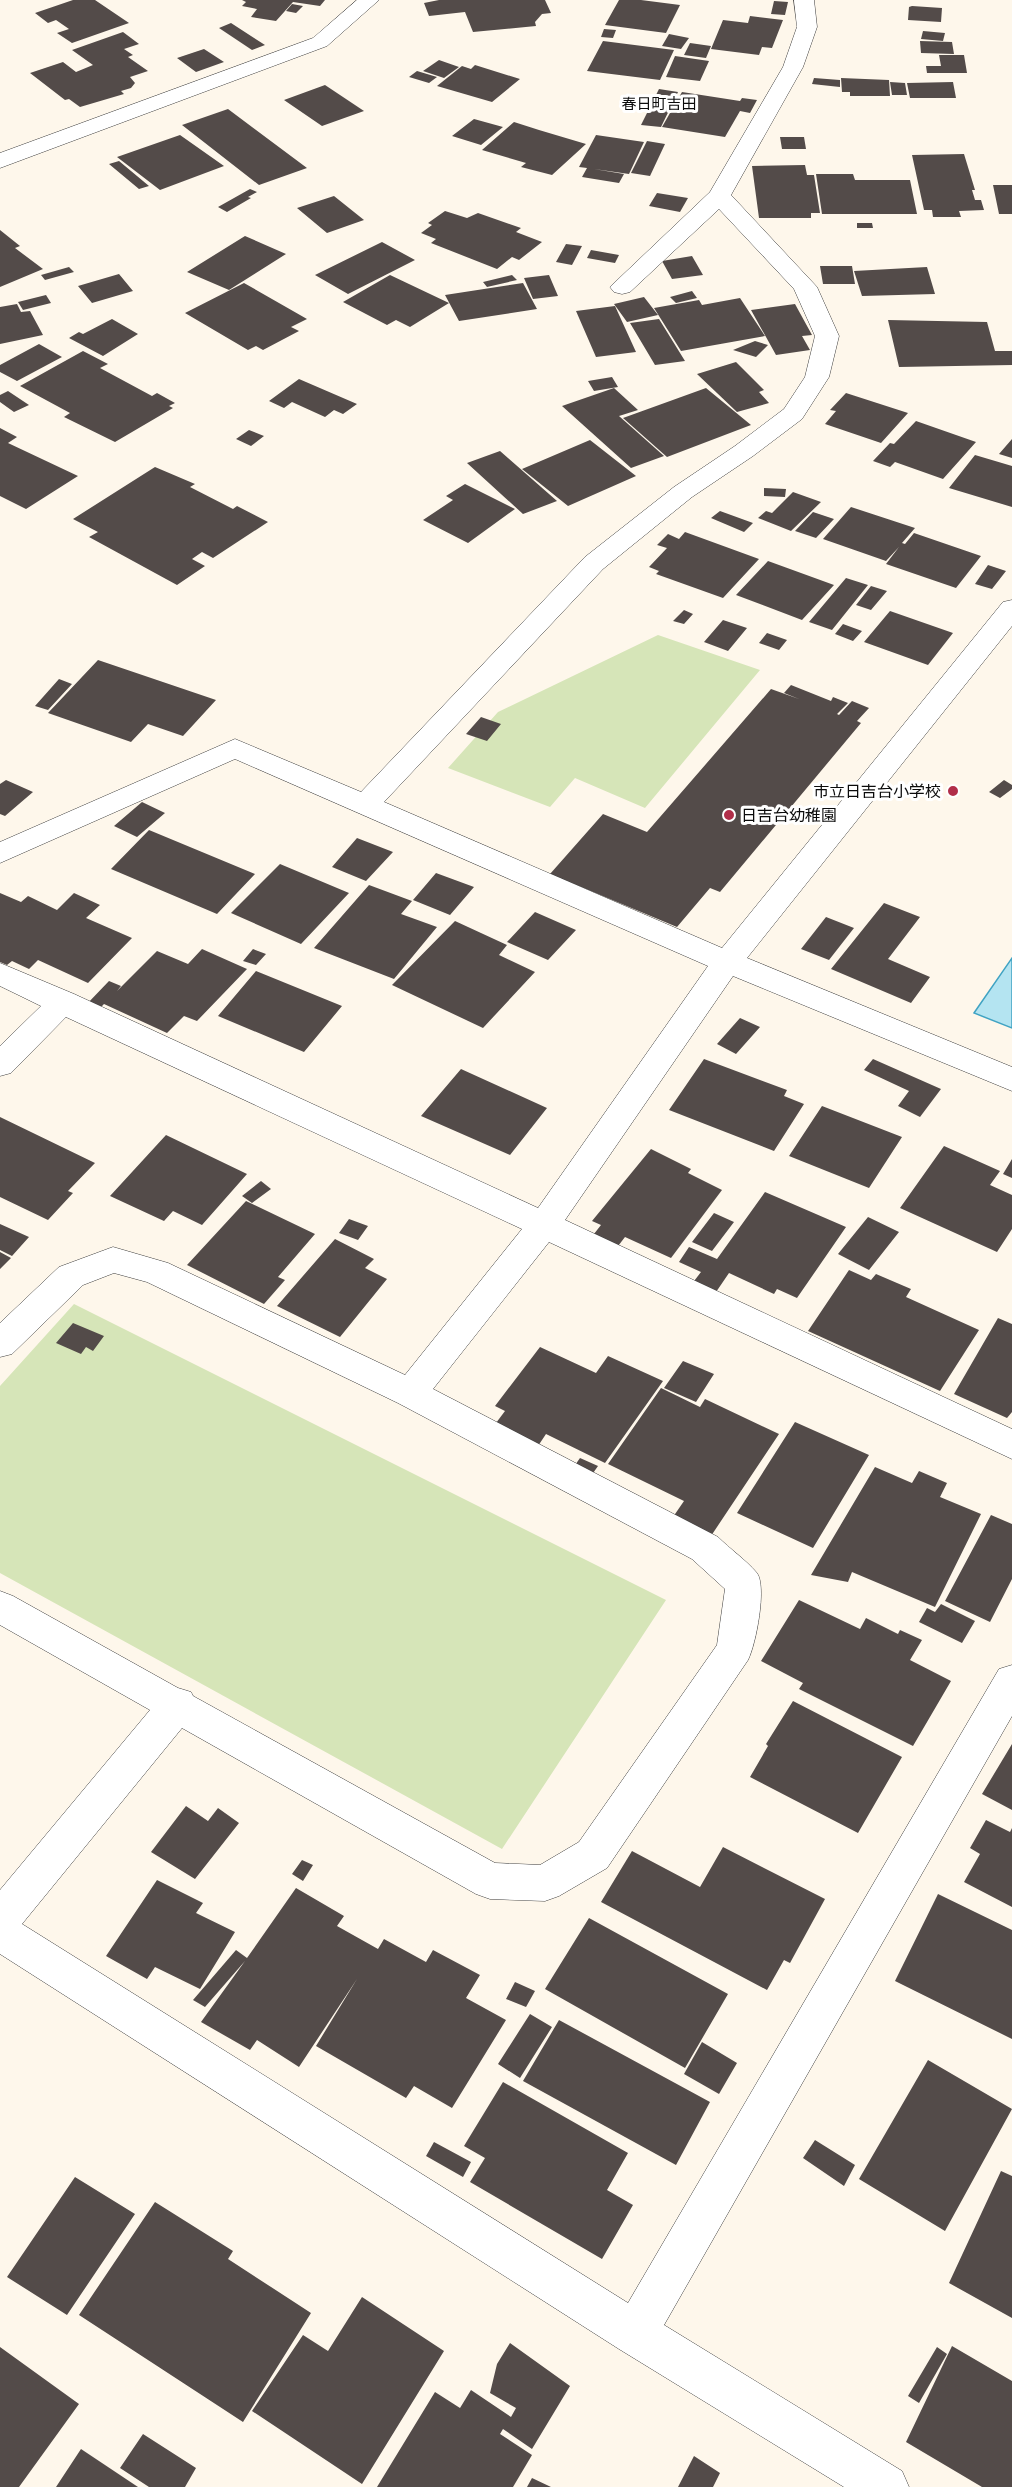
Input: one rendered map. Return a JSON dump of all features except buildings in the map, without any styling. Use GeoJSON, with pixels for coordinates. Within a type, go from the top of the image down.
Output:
{"type":"FeatureCollection","features":[{"type":"Feature","properties":{"kind":"street"},"geometry":{"type":"LineString","coordinates":[[0,161],[320,42],[369,0]]}},
{"type":"Feature","properties":{"kind":"street"},"geometry":{"type":"LineString","coordinates":[[622,287],[719,196],[793,67],[807,27],[804,0]]}},
{"type":"Feature","properties":{"kind":"street"},"geometry":{"type":"LineString","coordinates":[[365,805],[594,563],[683,492],[744,452],[793,414],[817,377],[827,336],[805,287],[719,196]]}},
{"type":"Feature","properties":{"kind":"street"},"geometry":{"type":"LineString","coordinates":[[410,1393],[544,1225],[727,962],[1012,608]]}},
{"type":"Feature","properties":{"kind":"street"},"geometry":{"type":"LineString","coordinates":[[0,853],[235,748],[727,962],[1012,1080]]}},
{"type":"Feature","properties":{"kind":"street"},"geometry":{"type":"LineString","coordinates":[[0,974],[544,1225],[1012,1445]]}},
{"type":"Feature","properties":{"kind":"street"},"geometry":{"type":"LineString","coordinates":[[0,1065],[63,1002]]}},
{"type":"Feature","properties":{"kind":"street"},"geometry":{"type":"LineString","coordinates":[[0,1344],[71,1276],[113,1260],[156,1272],[410,1393],[705,1548],[744,1584],[735,1649],[593,1856],[545,1883],[490,1881],[178,1704],[0,1607]]}},
{"type":"Feature","properties":{"kind":"street"},"geometry":{"type":"LineString","coordinates":[[635,2333],[1012,1681]]}},
{"type":"Feature","properties":{"kind":"street"},"geometry":{"type":"LineString","coordinates":[[0,1920],[178,1704]]}},
{"type":"Feature","properties":{"kind":"street"},"geometry":{"type":"LineString","coordinates":[[0,1932],[635,2333],[886,2487]]}},
{"type":"Feature","properties":{"kind":"green space"},"geometry":{"type":"Polygon","coordinates":[[[658,635],[760,670],[645,808],[575,778],[550,807],[448,768],[498,712],[658,635]]]}},
{"type":"Feature","properties":{"kind":"green space"},"geometry":{"type":"Polygon","coordinates":[[[74,1304],[666,1600],[502,1849],[0,1573],[0,1386],[74,1304]]]}},
{"type":"Feature","properties":{"kind":"water"},"geometry":{"type":"Polygon","coordinates":[[[1012,958],[1012,1028],[974,1013],[1012,958]]]}},
{"type":"Feature","properties":{"kind":"place","name":"市立日吉台小学校"},"geometry":{"type":"Point","coordinates":[953,791]}},
{"type":"Feature","properties":{"kind":"place","name":"日吉台幼稚園"},"geometry":{"type":"Point","coordinates":[729,815]}},
{"type":"Feature","properties":{"kind":"district","name":"春日町吉田"},"geometry":{"type":"Point","coordinates":[659,104]}}]}
